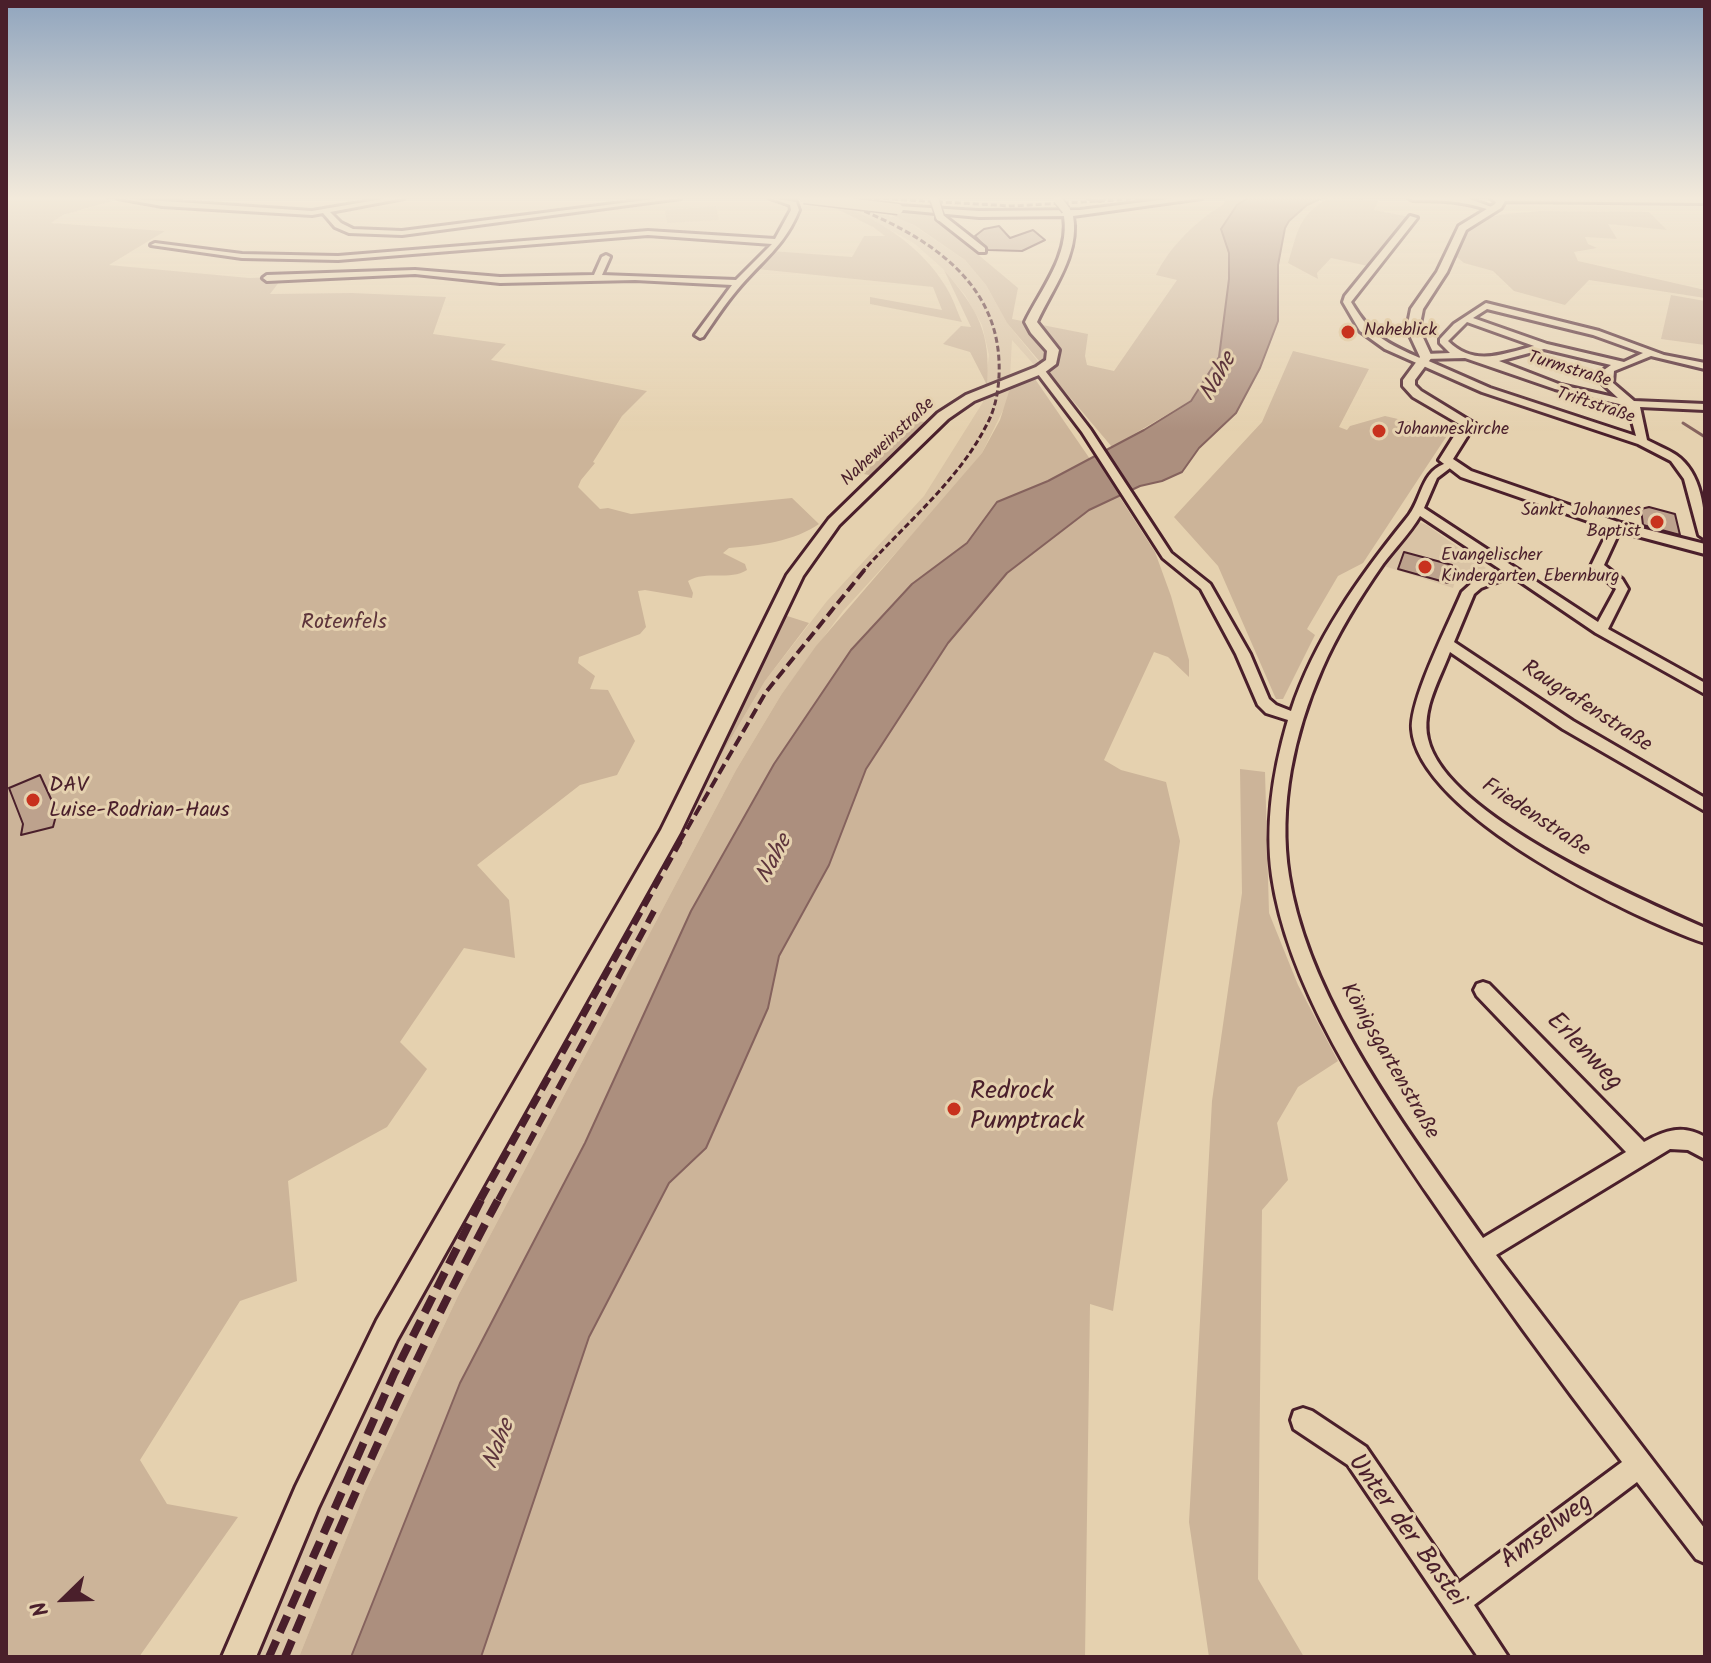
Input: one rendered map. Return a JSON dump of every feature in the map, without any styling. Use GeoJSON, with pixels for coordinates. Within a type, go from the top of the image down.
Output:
{"type":"FeatureCollection","features":[{"type":"Feature","properties":{"kind":"main road"},"geometry":{"type":"LineString","coordinates":[[1040,370],[1052,361],[1054,354],[1032,328],[1031,322],[1053,276]]}},
{"type":"Feature","properties":{"kind":"main road"},"geometry":{"type":"LineString","coordinates":[[1440,276],[1417,309],[1413,329],[1425,360],[1409,380],[1411,389],[1468,424],[1447,455],[1449,465],[1466,474],[1616,526],[1705,549]]}},
{"type":"Feature","properties":{"kind":"main road","name":"Naheweinstraße"},"geometry":{"type":"LineString","coordinates":[[239,1657],[307,1497],[387,1330],[670,833],[795,575],[834,522],[933,425],[970,398],[1040,370]]}},
{"type":"Feature","properties":{"kind":"street"},"geometry":{"type":"LineString","coordinates":[[267,278],[326,276]]}},
{"type":"Feature","properties":{"kind":"street"},"geometry":{"type":"LineString","coordinates":[[453,276],[500,280],[597,277],[739,283]]}},
{"type":"Feature","properties":{"kind":"street"},"geometry":{"type":"LineString","coordinates":[[700,335],[746,276]]}},
{"type":"Feature","properties":{"kind":"street","name":"Triftstraße"},"geometry":{"type":"LineString","coordinates":[[1366,276],[1347,302],[1353,316],[1371,337],[1517,401],[1642,436],[1686,470],[1705,535]]}},
{"type":"Feature","properties":{"kind":"street"},"geometry":{"type":"LineString","coordinates":[[1457,355],[1443,341],[1452,327],[1469,320],[1483,307],[1492,306],[1705,366]]}},
{"type":"Feature","properties":{"kind":"street"},"geometry":{"type":"LineString","coordinates":[[1469,320],[1544,346],[1617,365],[1635,364],[1651,353]]}},
{"type":"Feature","properties":{"kind":"street"},"geometry":{"type":"LineString","coordinates":[[1489,361],[1544,346]]}},
{"type":"Feature","properties":{"kind":"street","name":"Turmstraße"},"geometry":{"type":"LineString","coordinates":[[1425,360],[1457,355],[1489,361],[1558,387],[1634,408],[1705,407]]}},
{"type":"Feature","properties":{"kind":"street"},"geometry":{"type":"LineString","coordinates":[[1617,365],[1609,370],[1608,384],[1634,408],[1642,436]]}},
{"type":"Feature","properties":{"kind":"street"},"geometry":{"type":"LineString","coordinates":[[1040,370],[1086,431],[1172,560],[1199,579],[1220,607],[1263,702],[1271,709],[1294,717]]}},
{"type":"Feature","properties":{"kind":"street","name":"Königsgartenstraße"},"geometry":{"type":"LineString","coordinates":[[1449,465],[1439,468],[1432,475],[1411,523],[1394,540],[1346,606],[1294,717],[1281,780],[1277,829],[1284,896],[1297,937],[1330,1014],[1372,1090],[1480,1252],[1705,1550]]}},
{"type":"Feature","properties":{"kind":"street"},"geometry":{"type":"LineString","coordinates":[[1418,509],[1601,630],[1705,689]]}},
{"type":"Feature","properties":{"kind":"street"},"geometry":{"type":"LineString","coordinates":[[1601,630],[1622,589],[1618,582],[1597,566],[1616,526]]}},
{"type":"Feature","properties":{"kind":"street","name":"Friedenstraße"},"geometry":{"type":"LineString","coordinates":[[1512,572],[1477,585],[1468,592],[1424,698],[1418,726],[1424,749],[1438,773],[1471,805],[1521,841],[1631,901],[1705,936]]}},
{"type":"Feature","properties":{"kind":"street","name":"Raugrafenstraße"},"geometry":{"type":"LineString","coordinates":[[1447,643],[1568,725],[1705,805]]}},
{"type":"Feature","properties":{"kind":"street","name":"Erlenweg"},"geometry":{"type":"LineString","coordinates":[[1483,990],[1642,1154]]}},
{"type":"Feature","properties":{"kind":"street"},"geometry":{"type":"LineString","coordinates":[[1480,1252],[1668,1139],[1679,1138],[1705,1149]]}},
{"type":"Feature","properties":{"kind":"street","name":"Unter der Bastei"},"geometry":{"type":"LineString","coordinates":[[1303,1420],[1357,1456],[1494,1657]]}},
{"type":"Feature","properties":{"kind":"street","name":"Amselweg"},"geometry":{"type":"LineString","coordinates":[[1457,1601],[1639,1465]]}},
{"type":"Feature","properties":{"kind":"shaded area"},"geometry":{"type":"Polygon","coordinates":[[[949,276],[978,276],[1007,323],[1041,365],[1036,367],[1012,340],[1009,398],[982,453],[843,611],[781,695],[736,770],[458,1296],[365,1492],[299,1657],[255,1657],[324,1497],[430,1280],[714,767],[765,681],[827,601],[924,496],[983,402],[989,355],[982,325],[965,295],[949,276]]]}},
{"type":"Feature","properties":{"kind":"shaded area"},"geometry":{"type":"Polygon","coordinates":[[[1419,522],[1486,568],[1476,575],[1458,572],[1453,588],[1384,566],[1419,522]]]}},
{"type":"Feature","properties":{"kind":"green space","name":"Rotenfels"},"geometry":{"type":"Polygon","coordinates":[[[6,276],[283,277],[270,294],[446,297],[433,334],[506,344],[491,360],[647,391],[622,416],[578,487],[600,509],[631,514],[792,498],[819,524],[788,539],[729,548],[723,553],[745,564],[747,570],[688,581],[692,598],[638,591],[646,627],[640,634],[579,657],[578,663],[595,676],[590,689],[608,690],[635,741],[617,775],[580,785],[477,865],[509,900],[515,958],[464,948],[400,1042],[427,1069],[387,1127],[288,1181],[297,1281],[240,1301],[140,1460],[167,1504],[238,1517],[139,1657],[6,1657],[6,276]]]}},
{"type":"Feature","properties":{"kind":"green space"},"geometry":{"type":"Polygon","coordinates":[[[822,276],[938,276],[962,322],[870,304],[870,297],[942,310],[933,287],[822,276]]]}},
{"type":"Feature","properties":{"kind":"green space"},"geometry":{"type":"Polygon","coordinates":[[[947,276],[966,297],[980,323],[987,350],[987,385],[970,352],[943,344],[961,326],[971,327],[947,276]]]}},
{"type":"Feature","properties":{"kind":"green space"},"geometry":{"type":"Polygon","coordinates":[[[978,276],[1003,276],[1018,288],[1012,319],[1088,334],[1087,365],[1114,371],[1177,280],[1159,276],[1229,276],[1219,357],[1190,401],[1112,447],[1007,323],[978,276]]]}},
{"type":"Feature","properties":{"kind":"green space"},"geometry":{"type":"Polygon","coordinates":[[[1498,276],[1642,276],[1705,290],[1705,298],[1589,280],[1565,305],[1514,291],[1498,276]]]}},
{"type":"Feature","properties":{"kind":"green space"},"geometry":{"type":"Polygon","coordinates":[[[1671,295],[1705,301],[1705,345],[1661,339],[1671,295]]]}},
{"type":"Feature","properties":{"kind":"green space"},"geometry":{"type":"Polygon","coordinates":[[[1293,351],[1369,369],[1339,427],[1347,430],[1350,426],[1385,416],[1450,431],[1363,563],[1338,576],[1307,629],[1315,635],[1283,699],[1276,699],[1218,566],[1174,517],[1262,422],[1293,351]]]}},
{"type":"Feature","properties":{"kind":"green space"},"geometry":{"type":"Polygon","coordinates":[[[1033,376],[1090,459],[997,502],[967,543],[912,584],[851,650],[774,764],[691,911],[585,1143],[460,1383],[351,1657],[299,1657],[365,1492],[458,1296],[736,770],[781,695],[816,646],[982,453],[1000,420],[1011,385],[1033,376]]]}},
{"type":"Feature","properties":{"kind":"green space"},"geometry":{"type":"Polygon","coordinates":[[[909,421],[929,422],[874,476],[854,472],[880,444],[909,421]]]}},
{"type":"Feature","properties":{"kind":"green space"},"geometry":{"type":"Polygon","coordinates":[[[1119,496],[1155,552],[1189,660],[1189,677],[1168,657],[1154,652],[1104,760],[1121,770],[1166,782],[1180,841],[1113,1311],[1090,1304],[1085,1657],[481,1657],[589,1337],[669,1183],[706,1148],[768,1008],[779,956],[829,865],[866,769],[948,643],[1007,573],[1089,510],[1119,496]]]}},
{"type":"Feature","properties":{"kind":"green space"},"geometry":{"type":"Polygon","coordinates":[[[781,614],[809,623],[765,681],[714,767],[781,614]]]}},
{"type":"Feature","properties":{"kind":"green space"},"geometry":{"type":"Polygon","coordinates":[[[1240,769],[1265,772],[1269,913],[1298,985],[1338,1061],[1298,1087],[1277,1123],[1288,1180],[1262,1210],[1258,1579],[1304,1657],[1209,1657],[1189,1522],[1212,1101],[1242,893],[1240,769]]]}},
{"type":"Feature","properties":{"kind":"water","name":"Nahe"},"geometry":{"type":"Polygon","coordinates":[[[1229,276],[1278,276],[1278,321],[1260,368],[1236,413],[1199,448],[1182,472],[1140,486],[1089,510],[1007,573],[948,643],[866,769],[829,865],[779,956],[768,1008],[706,1148],[669,1183],[589,1337],[481,1657],[351,1657],[460,1383],[585,1143],[691,911],[774,764],[851,650],[912,584],[967,543],[997,502],[1048,481],[1191,401],[1219,357],[1229,276]]]}},
{"type":"Feature","properties":{"kind":"building","name":"Sankt Johannes Baptist"},"geometry":{"type":"Polygon","coordinates":[[[1649,507],[1675,514],[1680,535],[1643,525],[1641,509],[1649,507]]]}},
{"type":"Feature","properties":{"kind":"building","name":"Evangelischer Kindergarten Ebernburg"},"geometry":{"type":"Polygon","coordinates":[[[1404,552],[1452,565],[1448,583],[1398,569],[1404,552]]]}},
{"type":"Feature","properties":{"kind":"building","name":"DAV Luise-Rodrian-Haus"},"geometry":{"type":"Polygon","coordinates":[[[40,775],[57,812],[53,827],[21,835],[23,824],[9,788],[40,775]]]}},
{"type":"Feature","properties":{"kind":"waterway"},"geometry":{"type":"LineString","coordinates":[[1683,423],[1705,437]]}},
{"type":"Feature","properties":{"kind":"railway"},"geometry":{"type":"LineString","coordinates":[[864,570],[946,484],[990,419],[998,386],[999,361],[994,329],[982,301],[964,276]]}},
{"type":"Feature","properties":{"kind":"railway"},"geometry":{"type":"LineString","coordinates":[[679,843],[766,692],[866,568]]}},
{"type":"Feature","properties":{"kind":"railway"},"geometry":{"type":"LineString","coordinates":[[481,1200],[680,841]]}},
{"type":"Feature","properties":{"kind":"railway"},"geometry":{"type":"LineString","coordinates":[[498,1200],[654,911]]}},
{"type":"Feature","properties":{"kind":"railway"},"geometry":{"type":"LineString","coordinates":[[285,1657],[386,1425],[499,1198]]}},
{"type":"Feature","properties":{"kind":"railway"},"geometry":{"type":"LineString","coordinates":[[269,1657],[394,1374],[481,1200]]}},
{"type":"Feature","properties":{"kind":"place","name":"Naheblick"},"geometry":{"type":"Point","coordinates":[1348,332]}},
{"type":"Feature","properties":{"kind":"place","name":"Johanneskirche"},"geometry":{"type":"Point","coordinates":[1379,431]}},
{"type":"Feature","properties":{"kind":"place","name":"Sankt Johannes Baptist"},"geometry":{"type":"Point","coordinates":[1657,522]}},
{"type":"Feature","properties":{"kind":"place","name":"Evangelischer Kindergarten Ebernburg"},"geometry":{"type":"Point","coordinates":[1425,567]}},
{"type":"Feature","properties":{"kind":"place","name":"DAV Luise-Rodrian-Haus"},"geometry":{"type":"Point","coordinates":[33,800]}},
{"type":"Feature","properties":{"kind":"place","name":"Redrock Pumptrack"},"geometry":{"type":"Point","coordinates":[954,1109]}}]}
